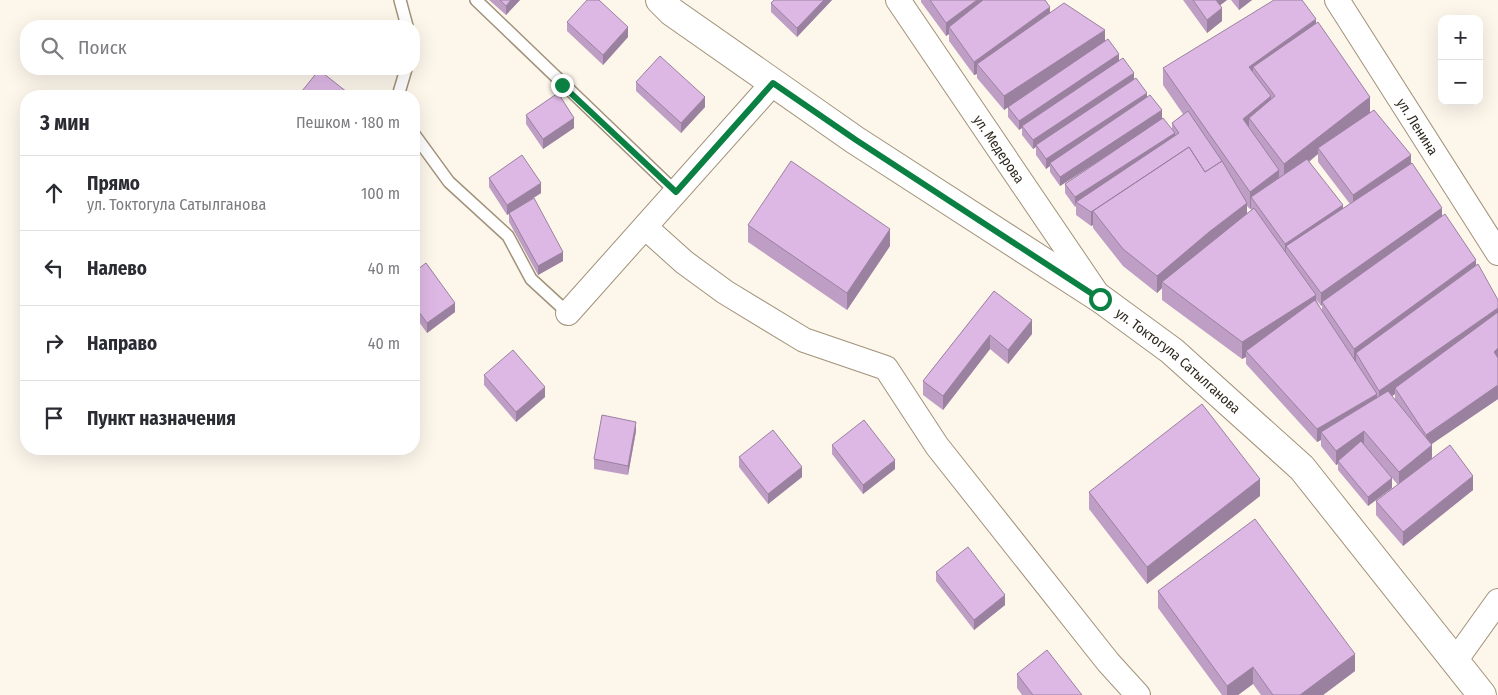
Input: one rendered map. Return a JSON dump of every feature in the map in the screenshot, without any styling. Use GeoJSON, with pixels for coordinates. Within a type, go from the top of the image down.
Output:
{"type":"FeatureCollection","features":[{"type":"Feature","properties":{"kind":"main road","name":"ул. Токтогула Сатылганова"},"geometry":{"type":"LineString","coordinates":[[660,0],[672,12],[773,83],[864,145],[1100,299],[1172,350],[1302,468],[1482,695]]}},
{"type":"Feature","properties":{"kind":"street","name":"ул. Медерова"},"geometry":{"type":"LineString","coordinates":[[898,0],[1100,299]]}},
{"type":"Feature","properties":{"kind":"street","name":"ул. Ленина"},"geometry":{"type":"LineString","coordinates":[[1337,0],[1498,253]]}},
{"type":"Feature","properties":{"kind":"street"},"geometry":{"type":"LineString","coordinates":[[568,313],[773,83]]}},
{"type":"Feature","properties":{"kind":"street"},"geometry":{"type":"LineString","coordinates":[[645,227],[684,262],[724,292],[804,340],[886,368],[937,446],[1108,662],[1138,695]]}},
{"type":"Feature","properties":{"kind":"street"},"geometry":{"type":"LineString","coordinates":[[1455,661],[1498,601]]}},
{"type":"Feature","properties":{"kind":"lane"},"geometry":{"type":"LineString","coordinates":[[400,0],[405,20]]}},
{"type":"Feature","properties":{"kind":"lane"},"geometry":{"type":"LineString","coordinates":[[476,0],[562,85],[676,192]]}},
{"type":"Feature","properties":{"kind":"lane"},"geometry":{"type":"LineString","coordinates":[[400,90],[404,75]]}},
{"type":"Feature","properties":{"kind":"lane"},"geometry":{"type":"LineString","coordinates":[[420,142],[449,182],[508,236],[531,280],[568,313]]}},
{"type":"Feature","properties":{"kind":"building"},"geometry":{"type":"Polygon","coordinates":[[[500,0],[511,0],[506,6],[500,0]]]}},
{"type":"Feature","properties":{"kind":"building"},"geometry":{"type":"Polygon","coordinates":[[[587,0],[599,0],[628,27],[603,55],[567,22],[587,0]]]}},
{"type":"Feature","properties":{"kind":"building"},"geometry":{"type":"Polygon","coordinates":[[[774,0],[824,0],[797,28],[771,3],[774,0]]]}},
{"type":"Feature","properties":{"kind":"building"},"geometry":{"type":"Polygon","coordinates":[[[930,0],[977,0],[946,23],[930,0]]]}},
{"type":"Feature","properties":{"kind":"building"},"geometry":{"type":"Polygon","coordinates":[[[983,0],[1045,0],[1050,7],[974,62],[949,27],[983,0]]]}},
{"type":"Feature","properties":{"kind":"building"},"geometry":{"type":"Polygon","coordinates":[[[1193,0],[1216,0],[1222,8],[1207,20],[1193,0]]]}},
{"type":"Feature","properties":{"kind":"building"},"geometry":{"type":"Polygon","coordinates":[[[1274,0],[1302,0],[1316,19],[1249,67],[1271,96],[1243,119],[1279,170],[1250,192],[1163,68],[1274,0]]]}},
{"type":"Feature","properties":{"kind":"building"},"geometry":{"type":"Polygon","coordinates":[[[1064,3],[1105,30],[1004,96],[977,64],[1064,3]]]}},
{"type":"Feature","properties":{"kind":"building"},"geometry":{"type":"Polygon","coordinates":[[[1318,22],[1370,97],[1284,164],[1249,118],[1275,96],[1253,67],[1318,22]]]}},
{"type":"Feature","properties":{"kind":"building"},"geometry":{"type":"Polygon","coordinates":[[[1108,39],[1119,54],[1019,121],[1008,107],[1108,39]]]}},
{"type":"Feature","properties":{"kind":"building"},"geometry":{"type":"Polygon","coordinates":[[[660,56],[705,97],[681,123],[636,82],[660,56]]]}},
{"type":"Feature","properties":{"kind":"building"},"geometry":{"type":"Polygon","coordinates":[[[1123,58],[1134,73],[1033,140],[1022,126],[1123,58]]]}},
{"type":"Feature","properties":{"kind":"building"},"geometry":{"type":"Polygon","coordinates":[[[315,75],[325,75],[344,90],[303,90],[315,75]]]}},
{"type":"Feature","properties":{"kind":"building"},"geometry":{"type":"Polygon","coordinates":[[[1136,78],[1147,93],[1046,159],[1036,145],[1136,78]]]}},
{"type":"Feature","properties":{"kind":"building"},"geometry":{"type":"Polygon","coordinates":[[[558,93],[574,118],[543,139],[526,115],[558,93]]]}},
{"type":"Feature","properties":{"kind":"building"},"geometry":{"type":"Polygon","coordinates":[[[1150,95],[1162,110],[1060,177],[1050,163],[1150,95]]]}},
{"type":"Feature","properties":{"kind":"building"},"geometry":{"type":"Polygon","coordinates":[[[1374,110],[1411,155],[1353,195],[1318,148],[1374,110]]]}},
{"type":"Feature","properties":{"kind":"building"},"geometry":{"type":"Polygon","coordinates":[[[1188,111],[1222,161],[1205,172],[1189,147],[1091,212],[1076,202],[1179,133],[1172,123],[1188,111]]]}},
{"type":"Feature","properties":{"kind":"building"},"geometry":{"type":"Polygon","coordinates":[[[1163,118],[1175,133],[1075,197],[1065,184],[1163,118]]]}},
{"type":"Feature","properties":{"kind":"building"},"geometry":{"type":"Polygon","coordinates":[[[1189,147],[1205,172],[1222,161],[1247,203],[1157,276],[1123,249],[1093,211],[1189,147]]]}},
{"type":"Feature","properties":{"kind":"building"},"geometry":{"type":"Polygon","coordinates":[[[522,155],[541,183],[507,205],[489,178],[522,155]]]}},
{"type":"Feature","properties":{"kind":"building"},"geometry":{"type":"Polygon","coordinates":[[[1307,159],[1343,205],[1285,244],[1251,197],[1307,159]]]}},
{"type":"Feature","properties":{"kind":"building"},"geometry":{"type":"Polygon","coordinates":[[[791,161],[890,229],[847,293],[748,225],[791,161]]]}},
{"type":"Feature","properties":{"kind":"building"},"geometry":{"type":"Polygon","coordinates":[[[1412,163],[1442,208],[1321,293],[1286,246],[1412,163]]]}},
{"type":"Feature","properties":{"kind":"building"},"geometry":{"type":"Polygon","coordinates":[[[534,198],[563,252],[538,266],[509,213],[534,198]]]}},
{"type":"Feature","properties":{"kind":"building"},"geometry":{"type":"Polygon","coordinates":[[[1254,208],[1316,295],[1242,342],[1162,282],[1254,208]]]}},
{"type":"Feature","properties":{"kind":"building"},"geometry":{"type":"Polygon","coordinates":[[[1445,214],[1476,260],[1354,349],[1322,302],[1445,214]]]}},
{"type":"Feature","properties":{"kind":"building"},"geometry":{"type":"Polygon","coordinates":[[[426,263],[455,303],[427,323],[420,313],[420,268],[426,263]]]}},
{"type":"Feature","properties":{"kind":"building"},"geometry":{"type":"Polygon","coordinates":[[[1478,264],[1498,300],[1498,308],[1379,391],[1356,353],[1478,264]]]}},
{"type":"Feature","properties":{"kind":"building"},"geometry":{"type":"Polygon","coordinates":[[[994,291],[1032,320],[1008,350],[990,335],[943,396],[923,381],[994,291]]]}},
{"type":"Feature","properties":{"kind":"building"},"geometry":{"type":"Polygon","coordinates":[[[1315,300],[1377,394],[1317,429],[1246,351],[1315,300]]]}},
{"type":"Feature","properties":{"kind":"building"},"geometry":{"type":"Polygon","coordinates":[[[1498,312],[1498,348],[1494,352],[1498,358],[1498,385],[1426,435],[1395,388],[1498,312]]]}},
{"type":"Feature","properties":{"kind":"building"},"geometry":{"type":"Polygon","coordinates":[[[513,350],[545,387],[516,412],[484,375],[513,350]]]}},
{"type":"Feature","properties":{"kind":"building"},"geometry":{"type":"Polygon","coordinates":[[[1388,391],[1432,445],[1399,472],[1364,431],[1336,451],[1321,432],[1388,391]]]}},
{"type":"Feature","properties":{"kind":"building"},"geometry":{"type":"Polygon","coordinates":[[[1202,404],[1260,479],[1147,567],[1089,492],[1202,404]]]}},
{"type":"Feature","properties":{"kind":"building"},"geometry":{"type":"Polygon","coordinates":[[[602,415],[636,422],[628,466],[594,459],[602,415]]]}},
{"type":"Feature","properties":{"kind":"building"},"geometry":{"type":"Polygon","coordinates":[[[864,420],[895,460],[863,485],[832,445],[864,420]]]}},
{"type":"Feature","properties":{"kind":"building"},"geometry":{"type":"Polygon","coordinates":[[[773,430],[802,467],[768,494],[739,457],[773,430]]]}},
{"type":"Feature","properties":{"kind":"building"},"geometry":{"type":"Polygon","coordinates":[[[1361,441],[1392,478],[1368,497],[1338,461],[1361,441]]]}},
{"type":"Feature","properties":{"kind":"building"},"geometry":{"type":"Polygon","coordinates":[[[1450,445],[1473,476],[1403,532],[1376,501],[1450,445]]]}},
{"type":"Feature","properties":{"kind":"building"},"geometry":{"type":"Polygon","coordinates":[[[1255,519],[1355,654],[1300,695],[1273,695],[1253,667],[1227,686],[1158,591],[1255,519]]]}},
{"type":"Feature","properties":{"kind":"building"},"geometry":{"type":"Polygon","coordinates":[[[968,547],[1005,595],[974,620],[936,572],[968,547]]]}},
{"type":"Feature","properties":{"kind":"building"},"geometry":{"type":"Polygon","coordinates":[[[1047,650],[1082,695],[1033,695],[1017,674],[1047,650]]]}},
{"type":"Feature","properties":{"kind":"route"},"geometry":{"type":"LineString","coordinates":[[562,85],[676,192],[773,83],[856,140],[1100,299]]}}]}
